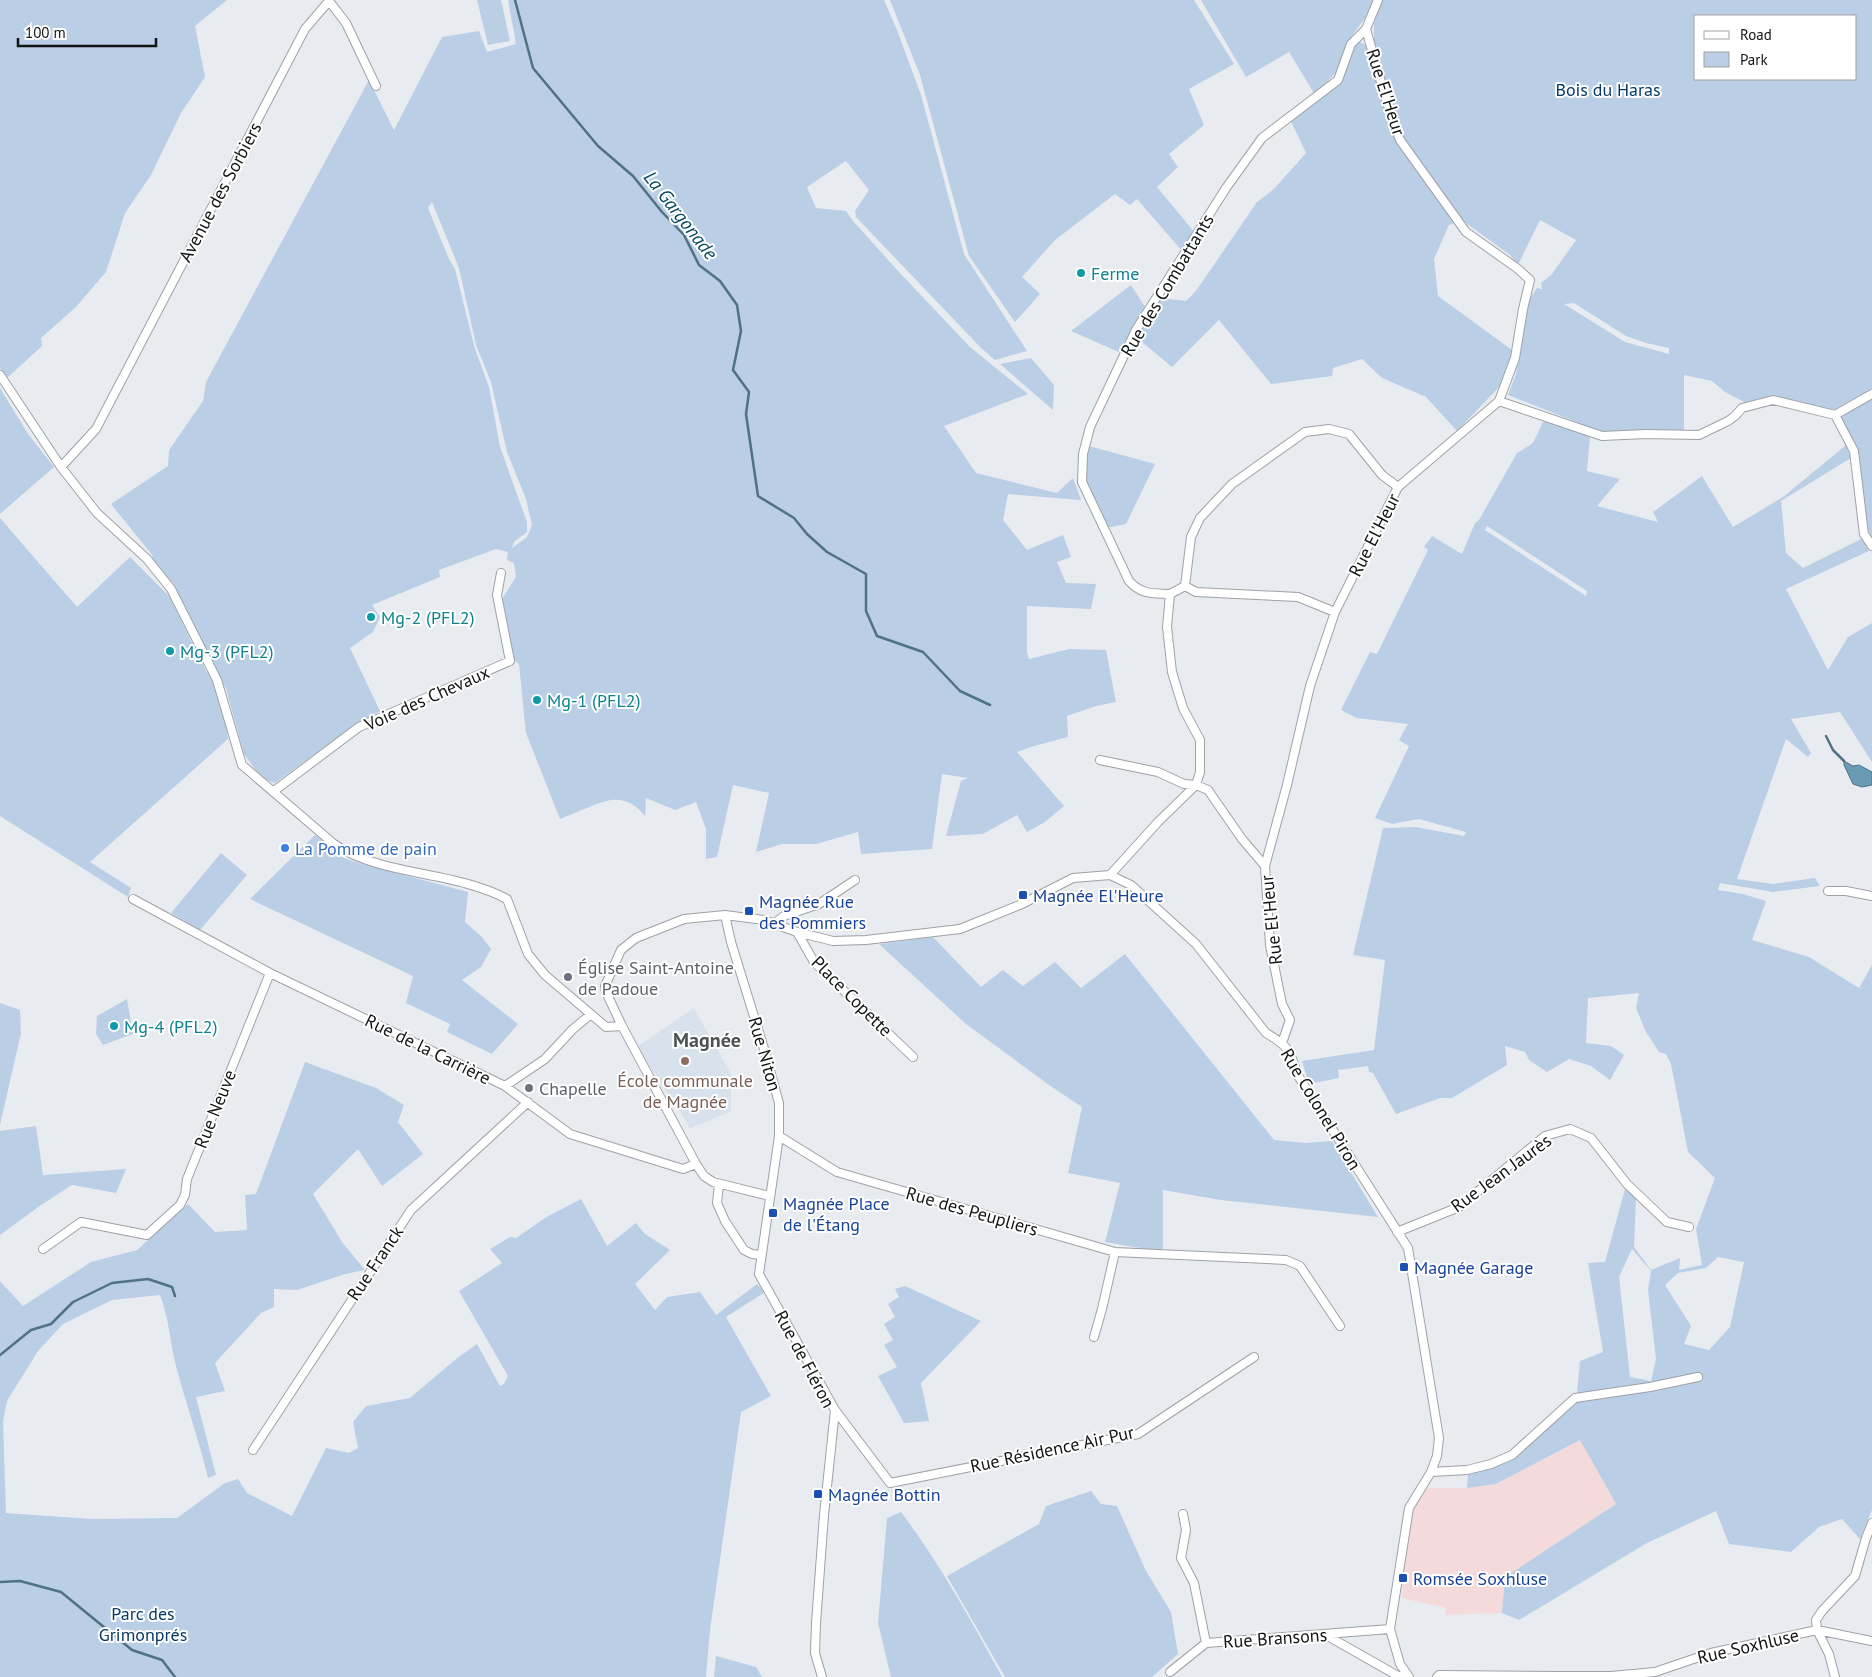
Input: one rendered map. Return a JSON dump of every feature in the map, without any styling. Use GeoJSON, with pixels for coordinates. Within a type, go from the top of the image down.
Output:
{"type":"FeatureCollection","features":[{"type":"Feature","properties":{"kind":"street","name":"Avenue des Sorbiers"},"geometry":{"type":"LineString","coordinates":[[61,467],[96,429],[305,29],[329,0],[346,24],[376,86]]}},
{"type":"Feature","properties":{"kind":"street","name":"Rue des Combattants"},"geometry":{"type":"LineString","coordinates":[[1170,594],[1144,593],[1128,581],[1082,482],[1083,454],[1090,427],[1136,330],[1231,181],[1262,138],[1338,80],[1351,44],[1366,29],[1378,0]]}},
{"type":"Feature","properties":{"kind":"street","name":"Rue El'Heur"},"geometry":{"type":"LineString","coordinates":[[1282,1043],[1290,1020],[1282,1004],[1270,945],[1265,866],[1287,785],[1310,686],[1335,612],[1398,487],[1499,401],[1516,358],[1523,309],[1530,280],[1518,268],[1466,232],[1400,140],[1386,100],[1366,29]]}},
{"type":"Feature","properties":{"kind":"street"},"geometry":{"type":"LineString","coordinates":[[0,376],[61,467],[98,513],[148,559],[171,589],[217,680],[242,765],[346,852],[375,862],[484,889],[507,899],[528,954],[545,975],[606,1027],[622,1026]]}},
{"type":"Feature","properties":{"kind":"street"},"geometry":{"type":"LineString","coordinates":[[1499,401],[1602,436],[1646,434],[1699,435],[1736,416],[1742,408],[1773,400],[1835,415],[1872,394]]}},
{"type":"Feature","properties":{"kind":"street"},"geometry":{"type":"LineString","coordinates":[[1835,415],[1854,450],[1864,534],[1872,546]]}},
{"type":"Feature","properties":{"kind":"street"},"geometry":{"type":"LineString","coordinates":[[1185,586],[1191,537],[1200,518],[1232,484],[1305,432],[1329,429],[1349,434],[1382,475],[1398,487]]}},
{"type":"Feature","properties":{"kind":"street","name":"Voie des Chevaux"},"geometry":{"type":"LineString","coordinates":[[274,791],[359,727],[510,661],[498,595],[501,573]]}},
{"type":"Feature","properties":{"kind":"street"},"geometry":{"type":"LineString","coordinates":[[770,1196],[708,1180],[696,1164],[622,1026],[606,992],[605,986],[621,950],[636,938],[684,919],[725,915],[764,920],[833,942],[866,940],[960,928],[1022,904],[1073,878],[1110,875],[1158,822],[1196,785],[1200,772],[1200,740],[1183,708],[1172,672],[1167,628],[1170,594],[1185,586]]}},
{"type":"Feature","properties":{"kind":"street"},"geometry":{"type":"LineString","coordinates":[[1185,586],[1196,592],[1298,597],[1335,612]]}},
{"type":"Feature","properties":{"kind":"street"},"geometry":{"type":"LineString","coordinates":[[1100,760],[1158,772],[1184,784],[1196,785],[1208,790],[1242,839],[1265,866]]}},
{"type":"Feature","properties":{"kind":"street","name":"Rue Colonel Piron"},"geometry":{"type":"LineString","coordinates":[[1110,875],[1131,885],[1196,944],[1266,1033],[1282,1043],[1291,1054],[1296,1074],[1408,1248],[1439,1438],[1438,1456],[1431,1472],[1408,1508],[1390,1629],[1400,1664],[1409,1677]]}},
{"type":"Feature","properties":{"kind":"street"},"geometry":{"type":"LineString","coordinates":[[775,923],[784,916],[820,904],[855,880]]}},
{"type":"Feature","properties":{"kind":"street"},"geometry":{"type":"LineString","coordinates":[[1828,891],[1846,891],[1872,896]]}},
{"type":"Feature","properties":{"kind":"street","name":"Rue de la Carrière"},"geometry":{"type":"LineString","coordinates":[[132,899],[270,973],[505,1086],[570,1134],[683,1169],[696,1164]]}},
{"type":"Feature","properties":{"kind":"street","name":"Rue Niton"},"geometry":{"type":"LineString","coordinates":[[725,915],[731,942],[765,1052],[778,1103],[779,1136],[770,1196]]}},
{"type":"Feature","properties":{"kind":"street","name":"Place Copette"},"geometry":{"type":"LineString","coordinates":[[797,932],[814,962],[913,1057]]}},
{"type":"Feature","properties":{"kind":"street","name":"Rue Neuve"},"geometry":{"type":"LineString","coordinates":[[43,1250],[81,1222],[147,1234],[180,1205],[185,1195],[187,1179],[270,973]]}},
{"type":"Feature","properties":{"kind":"street"},"geometry":{"type":"LineString","coordinates":[[505,1086],[545,1059],[572,1030],[591,1014]]}},
{"type":"Feature","properties":{"kind":"street","name":"Rue Franck"},"geometry":{"type":"LineString","coordinates":[[253,1450],[411,1210],[528,1102]]}},
{"type":"Feature","properties":{"kind":"street","name":"Rue Jean Jaurès"},"geometry":{"type":"LineString","coordinates":[[1397,1232],[1459,1207],[1545,1136],[1570,1129],[1591,1138],[1627,1184],[1667,1222],[1689,1227]]}},
{"type":"Feature","properties":{"kind":"street","name":"Rue des Peupliers"},"geometry":{"type":"LineString","coordinates":[[779,1136],[838,1172],[1115,1252],[1286,1260],[1300,1266],[1340,1326]]}},
{"type":"Feature","properties":{"kind":"street"},"geometry":{"type":"LineString","coordinates":[[719,1184],[717,1203],[725,1221],[744,1250],[752,1254],[761,1255]]}},
{"type":"Feature","properties":{"kind":"street","name":"Rue de Fléron"},"geometry":{"type":"LineString","coordinates":[[770,1196],[759,1274],[835,1410],[824,1516],[816,1623],[815,1653],[822,1677]]}},
{"type":"Feature","properties":{"kind":"street"},"geometry":{"type":"LineString","coordinates":[[1094,1337],[1115,1252]]}},
{"type":"Feature","properties":{"kind":"street","name":"Rue Résidence Air Pur"},"geometry":{"type":"LineString","coordinates":[[835,1410],[890,1483],[1138,1434],[1254,1357]]}},
{"type":"Feature","properties":{"kind":"street"},"geometry":{"type":"LineString","coordinates":[[1431,1472],[1467,1470],[1491,1464],[1512,1455],[1575,1398],[1650,1387],[1698,1377]]}},
{"type":"Feature","properties":{"kind":"street"},"geometry":{"type":"LineString","coordinates":[[1183,1514],[1186,1530],[1182,1558],[1194,1583],[1206,1643]]}},
{"type":"Feature","properties":{"kind":"street","name":"Rue Soxhluse"},"geometry":{"type":"LineString","coordinates":[[1437,1677],[1439,1674],[1611,1676],[1654,1672],[1711,1653],[1818,1630],[1816,1620],[1822,1611],[1846,1588],[1855,1576],[1872,1523]]}},
{"type":"Feature","properties":{"kind":"street","name":"Rue Bransons"},"geometry":{"type":"LineString","coordinates":[[1170,1672],[1206,1643],[1390,1629]]}},
{"type":"Feature","properties":{"kind":"street"},"geometry":{"type":"LineString","coordinates":[[1818,1630],[1872,1641]]}},
{"type":"Feature","properties":{"kind":"street"},"geometry":{"type":"LineString","coordinates":[[1818,1630],[1829,1654],[1835,1677]]}},
{"type":"Feature","properties":{"kind":"street"},"geometry":{"type":"LineString","coordinates":[[1324,1634],[1398,1676],[1409,1677]]}},
{"type":"Feature","properties":{"kind":"shaded area"},"geometry":{"type":"Polygon","coordinates":[[[1844,761],[1853,766],[1859,765],[1872,772],[1872,785],[1862,787],[1853,784],[1844,761]]]}},
{"type":"Feature","properties":{"kind":"shaded area","name":"École communale de Magnée"},"geometry":{"type":"Polygon","coordinates":[[[694,1008],[731,1074],[731,1111],[689,1129],[688,1124],[637,1047],[694,1008]]]}},
{"type":"Feature","properties":{"kind":"shaded area"},"geometry":{"type":"Polygon","coordinates":[[[1580,1440],[1616,1504],[1505,1577],[1502,1613],[1445,1615],[1446,1608],[1402,1598],[1408,1518],[1427,1488],[1467,1488],[1496,1484],[1580,1440]]]}},
{"type":"Feature","properties":{"kind":"green space"},"geometry":{"type":"Polygon","coordinates":[[[0,0],[227,0],[195,26],[205,77],[181,113],[151,175],[125,213],[106,272],[76,307],[41,338],[42,346],[7,378],[0,368],[0,0]]]}},
{"type":"Feature","properties":{"kind":"green space"},"geometry":{"type":"Polygon","coordinates":[[[477,0],[501,0],[510,41],[488,45],[477,0]]]}},
{"type":"Feature","properties":{"kind":"green space"},"geometry":{"type":"Polygon","coordinates":[[[508,0],[884,0],[921,95],[964,254],[1027,351],[995,360],[981,348],[856,217],[855,211],[869,190],[846,161],[807,187],[816,208],[846,211],[899,272],[970,347],[1028,394],[944,426],[976,473],[1057,493],[1073,478],[1081,500],[1008,494],[1003,520],[1027,550],[1063,535],[1071,557],[1057,562],[1066,583],[1096,584],[1091,609],[1027,606],[1027,652],[1029,659],[1069,649],[1106,650],[1116,702],[1096,706],[1067,716],[1068,737],[1017,752],[1064,806],[1045,822],[1027,832],[1017,815],[983,834],[946,836],[961,781],[968,778],[942,774],[932,849],[861,854],[858,832],[816,844],[782,844],[756,852],[769,793],[733,785],[717,857],[706,859],[706,829],[696,802],[675,810],[646,798],[645,816],[631,804],[621,800],[611,800],[560,819],[526,733],[519,664],[513,659],[502,599],[516,577],[514,563],[507,560],[508,552],[496,549],[439,570],[440,577],[372,605],[380,617],[373,632],[350,648],[380,711],[352,727],[275,783],[262,779],[244,754],[226,689],[173,583],[149,559],[153,556],[111,504],[168,466],[169,450],[203,401],[206,382],[369,80],[394,130],[442,37],[479,31],[487,52],[516,44],[508,0]],[[432,202],[428,208],[455,269],[475,349],[489,387],[500,447],[527,522],[527,532],[514,542],[512,548],[527,537],[532,525],[526,499],[507,452],[491,382],[476,345],[459,268],[432,202]]]}},
{"type":"Feature","properties":{"kind":"green space"},"geometry":{"type":"Polygon","coordinates":[[[890,0],[1194,0],[1234,64],[1189,89],[1204,125],[1169,154],[1178,167],[1157,187],[1195,233],[1183,252],[1137,199],[1130,205],[1115,194],[1055,240],[1022,277],[1040,294],[1015,322],[969,256],[920,75],[890,0]]]}},
{"type":"Feature","properties":{"kind":"green space"},"geometry":{"type":"Polygon","coordinates":[[[1201,0],[1375,0],[1371,10],[1351,37],[1339,69],[1315,95],[1289,52],[1246,77],[1201,0]]]}},
{"type":"Feature","properties":{"kind":"green space","name":"Bois du Haras"},"geometry":{"type":"Polygon","coordinates":[[[1382,0],[1872,0],[1872,389],[1832,411],[1778,398],[1767,398],[1746,403],[1725,392],[1712,381],[1684,375],[1684,430],[1604,433],[1508,395],[1516,374],[1528,302],[1537,288],[1542,289],[1541,283],[1552,274],[1576,240],[1540,220],[1518,265],[1510,255],[1462,220],[1449,225],[1434,259],[1438,296],[1512,350],[1508,373],[1501,385],[1457,431],[1426,397],[1382,378],[1362,359],[1333,368],[1332,376],[1271,384],[1219,320],[1172,367],[1136,337],[1160,298],[1186,301],[1196,291],[1257,202],[1274,189],[1306,153],[1290,119],[1334,87],[1345,73],[1352,49],[1358,41],[1366,45],[1370,52],[1374,47],[1374,24],[1382,0]],[[1574,303],[1564,304],[1625,342],[1669,354],[1669,348],[1626,336],[1574,303]]]}},
{"type":"Feature","properties":{"kind":"green space"},"geometry":{"type":"Polygon","coordinates":[[[1131,285],[1147,310],[1121,353],[1071,331],[1131,285]]]}},
{"type":"Feature","properties":{"kind":"green space"},"geometry":{"type":"Polygon","coordinates":[[[1031,358],[1054,385],[1053,410],[1000,364],[1031,358]]]}},
{"type":"Feature","properties":{"kind":"green space"},"geometry":{"type":"Polygon","coordinates":[[[0,388],[28,434],[54,467],[0,514],[0,388]]]}},
{"type":"Feature","properties":{"kind":"green space"},"geometry":{"type":"Polygon","coordinates":[[[1872,396],[1872,541],[1867,533],[1856,452],[1839,420],[1844,412],[1872,396]]]}},
{"type":"Feature","properties":{"kind":"green space"},"geometry":{"type":"Polygon","coordinates":[[[1545,418],[1590,436],[1587,471],[1620,479],[1597,506],[1658,522],[1653,512],[1702,476],[1733,527],[1783,497],[1846,445],[1851,458],[1781,501],[1786,553],[1803,568],[1863,538],[1869,551],[1786,589],[1828,670],[1848,637],[1872,623],[1872,762],[1840,712],[1791,719],[1811,753],[1808,757],[1786,739],[1737,879],[1773,884],[1815,878],[1820,886],[1773,892],[1720,883],[1718,890],[1743,894],[1766,901],[1752,940],[1809,957],[1859,988],[1872,965],[1872,1510],[1860,1539],[1842,1519],[1819,1527],[1791,1552],[1729,1544],[1716,1511],[1647,1543],[1519,1620],[1502,1613],[1505,1577],[1616,1504],[1580,1440],[1496,1484],[1467,1488],[1468,1473],[1508,1462],[1576,1404],[1580,1361],[1603,1352],[1588,1263],[1605,1262],[1625,1189],[1636,1199],[1634,1247],[1651,1270],[1680,1258],[1679,1270],[1702,1265],[1696,1229],[1715,1178],[1688,1152],[1671,1064],[1666,1054],[1659,1052],[1646,1032],[1636,1008],[1639,993],[1588,998],[1586,1043],[1611,1046],[1624,1055],[1610,1080],[1591,1066],[1569,1059],[1547,1072],[1529,1060],[1525,1052],[1505,1046],[1507,1065],[1452,1098],[1440,1098],[1396,1114],[1373,1073],[1369,1072],[1368,1066],[1338,1070],[1339,1078],[1309,1084],[1302,1061],[1374,1050],[1385,960],[1353,955],[1383,828],[1416,827],[1464,836],[1466,832],[1419,819],[1392,824],[1375,818],[1409,746],[1399,740],[1408,724],[1357,718],[1341,710],[1370,652],[1377,654],[1428,550],[1424,547],[1432,536],[1462,554],[1475,523],[1479,520],[1517,453],[1533,443],[1545,418]],[[1487,526],[1485,530],[1586,596],[1587,591],[1487,526]],[[1632,1249],[1619,1277],[1630,1377],[1651,1381],[1656,1359],[1648,1290],[1651,1271],[1632,1249]],[[1718,1257],[1706,1268],[1678,1273],[1665,1285],[1691,1326],[1684,1344],[1709,1350],[1730,1327],[1744,1262],[1718,1257]]]}},
{"type":"Feature","properties":{"kind":"green space"},"geometry":{"type":"Polygon","coordinates":[[[1089,446],[1155,464],[1126,524],[1106,528],[1084,480],[1089,446]]]}},
{"type":"Feature","properties":{"kind":"green space"},"geometry":{"type":"Polygon","coordinates":[[[0,518],[77,607],[130,557],[169,596],[206,671],[217,688],[228,739],[90,862],[131,888],[128,897],[0,816],[0,518]]]}},
{"type":"Feature","properties":{"kind":"green space"},"geometry":{"type":"Polygon","coordinates":[[[315,835],[344,858],[468,892],[465,922],[482,937],[491,949],[481,967],[462,980],[518,1024],[492,1054],[447,1032],[450,1024],[406,1003],[413,976],[250,899],[315,835]]]}},
{"type":"Feature","properties":{"kind":"green space"},"geometry":{"type":"Polygon","coordinates":[[[221,853],[247,875],[200,930],[171,913],[221,853]]]}},
{"type":"Feature","properties":{"kind":"green space"},"geometry":{"type":"Polygon","coordinates":[[[933,937],[981,987],[1003,970],[1023,986],[1055,962],[1081,988],[1125,954],[1274,1140],[1305,1143],[1332,1141],[1378,1217],[1221,1200],[1163,1190],[1163,1252],[1105,1242],[1120,1183],[1068,1173],[1082,1107],[966,1024],[879,944],[933,937]]]}},
{"type":"Feature","properties":{"kind":"green space"},"geometry":{"type":"Polygon","coordinates":[[[127,999],[133,1034],[103,1045],[96,1034],[97,1016],[127,999]]]}},
{"type":"Feature","properties":{"kind":"green space"},"geometry":{"type":"Polygon","coordinates":[[[0,1003],[20,1010],[21,1033],[0,1125],[0,1003]]]}},
{"type":"Feature","properties":{"kind":"green space","name":"Parc des Grimonprés"},"geometry":{"type":"Polygon","coordinates":[[[305,1062],[376,1088],[404,1105],[398,1122],[423,1154],[382,1186],[358,1149],[313,1194],[342,1242],[365,1270],[345,1274],[297,1290],[274,1289],[274,1307],[261,1313],[215,1363],[225,1391],[196,1397],[216,1475],[208,1478],[176,1366],[160,1295],[112,1300],[63,1324],[38,1351],[7,1401],[3,1421],[6,1513],[92,1519],[177,1518],[225,1483],[238,1479],[247,1493],[292,1516],[326,1448],[349,1453],[358,1448],[353,1422],[366,1406],[410,1398],[477,1344],[500,1386],[504,1384],[508,1376],[459,1291],[502,1263],[490,1249],[510,1237],[516,1238],[545,1218],[581,1199],[607,1246],[636,1223],[645,1234],[670,1250],[635,1284],[655,1310],[667,1297],[700,1292],[716,1315],[757,1284],[765,1292],[726,1317],[771,1396],[741,1412],[710,1630],[706,1677],[0,1677],[0,1281],[23,1306],[91,1262],[137,1250],[188,1204],[215,1232],[247,1230],[245,1195],[256,1194],[305,1062]]]}},
{"type":"Feature","properties":{"kind":"green space"},"geometry":{"type":"Polygon","coordinates":[[[36,1126],[43,1175],[126,1169],[116,1193],[72,1185],[0,1235],[0,1131],[36,1126]]]}},
{"type":"Feature","properties":{"kind":"green space"},"geometry":{"type":"Polygon","coordinates":[[[905,1286],[981,1321],[921,1383],[929,1421],[904,1423],[878,1376],[897,1367],[884,1345],[893,1340],[884,1324],[895,1317],[888,1304],[899,1297],[895,1289],[905,1286]]]}},
{"type":"Feature","properties":{"kind":"green space"},"geometry":{"type":"Polygon","coordinates":[[[1091,1491],[1101,1504],[1117,1506],[1146,1571],[1171,1612],[1178,1654],[1152,1677],[1005,1677],[947,1576],[1039,1524],[1046,1506],[1091,1491]]]}},
{"type":"Feature","properties":{"kind":"green space"},"geometry":{"type":"Polygon","coordinates":[[[901,1512],[942,1572],[1002,1677],[891,1677],[878,1623],[887,1518],[901,1512]]]}},
{"type":"Feature","properties":{"kind":"green space"},"geometry":{"type":"Polygon","coordinates":[[[716,1656],[756,1667],[762,1677],[714,1677],[716,1656]]]}},
{"type":"Feature","properties":{"kind":"waterway","name":"La Gargonade"},"geometry":{"type":"LineString","coordinates":[[515,0],[533,68],[598,146],[633,176],[662,212],[684,235],[699,265],[720,281],[737,305],[741,331],[733,370],[749,392],[746,414],[758,496],[794,518],[807,534],[827,552],[866,574],[866,611],[877,636],[923,652],[960,691],[990,705]]}},
{"type":"Feature","properties":{"kind":"waterway"},"geometry":{"type":"LineString","coordinates":[[1826,736],[1833,750],[1844,761]]}},
{"type":"Feature","properties":{"kind":"waterway"},"geometry":{"type":"LineString","coordinates":[[0,1355],[31,1330],[51,1324],[73,1302],[112,1283],[148,1279],[172,1287],[175,1296]]}},
{"type":"Feature","properties":{"kind":"waterway"},"geometry":{"type":"LineString","coordinates":[[0,1582],[20,1581],[61,1592],[132,1650],[162,1660],[175,1677]]}},
{"type":"Feature","properties":{"kind":"place","name":"Ferme"},"geometry":{"type":"Point","coordinates":[1081,273]}},
{"type":"Feature","properties":{"kind":"place","name":"Mg-2 (PFL2)"},"geometry":{"type":"Point","coordinates":[371,617]}},
{"type":"Feature","properties":{"kind":"place","name":"Mg-3 (PFL2)"},"geometry":{"type":"Point","coordinates":[170,651]}},
{"type":"Feature","properties":{"kind":"place","name":"Mg-1 (PFL2)"},"geometry":{"type":"Point","coordinates":[537,700]}},
{"type":"Feature","properties":{"kind":"place","name":"La Pomme de pain"},"geometry":{"type":"Point","coordinates":[285,848]}},
{"type":"Feature","properties":{"kind":"place","name":"Magnée El'Heure"},"geometry":{"type":"Point","coordinates":[1023,895]}},
{"type":"Feature","properties":{"kind":"place","name":"Magnée Rue des Pommiers"},"geometry":{"type":"Point","coordinates":[749,911]}},
{"type":"Feature","properties":{"kind":"place","name":"Église Saint-Antoine de Padoue"},"geometry":{"type":"Point","coordinates":[568,977]}},
{"type":"Feature","properties":{"kind":"place","name":"Mg-4 (PFL2)"},"geometry":{"type":"Point","coordinates":[114,1026]}},
{"type":"Feature","properties":{"kind":"place","name":"École communale de Magnée"},"geometry":{"type":"Point","coordinates":[685,1061]}},
{"type":"Feature","properties":{"kind":"place","name":"Chapelle"},"geometry":{"type":"Point","coordinates":[529,1088]}},
{"type":"Feature","properties":{"kind":"place","name":"Magnée Place de l'Étang"},"geometry":{"type":"Point","coordinates":[773,1213]}},
{"type":"Feature","properties":{"kind":"place","name":"Magnée Garage"},"geometry":{"type":"Point","coordinates":[1404,1267]}},
{"type":"Feature","properties":{"kind":"place","name":"Magnée Bottin"},"geometry":{"type":"Point","coordinates":[818,1494]}},
{"type":"Feature","properties":{"kind":"place","name":"Romsée Soxhluse"},"geometry":{"type":"Point","coordinates":[1403,1578]}},
{"type":"Feature","properties":{"kind":"district","name":"Magnée"},"geometry":{"type":"Point","coordinates":[707,1040]}}]}
